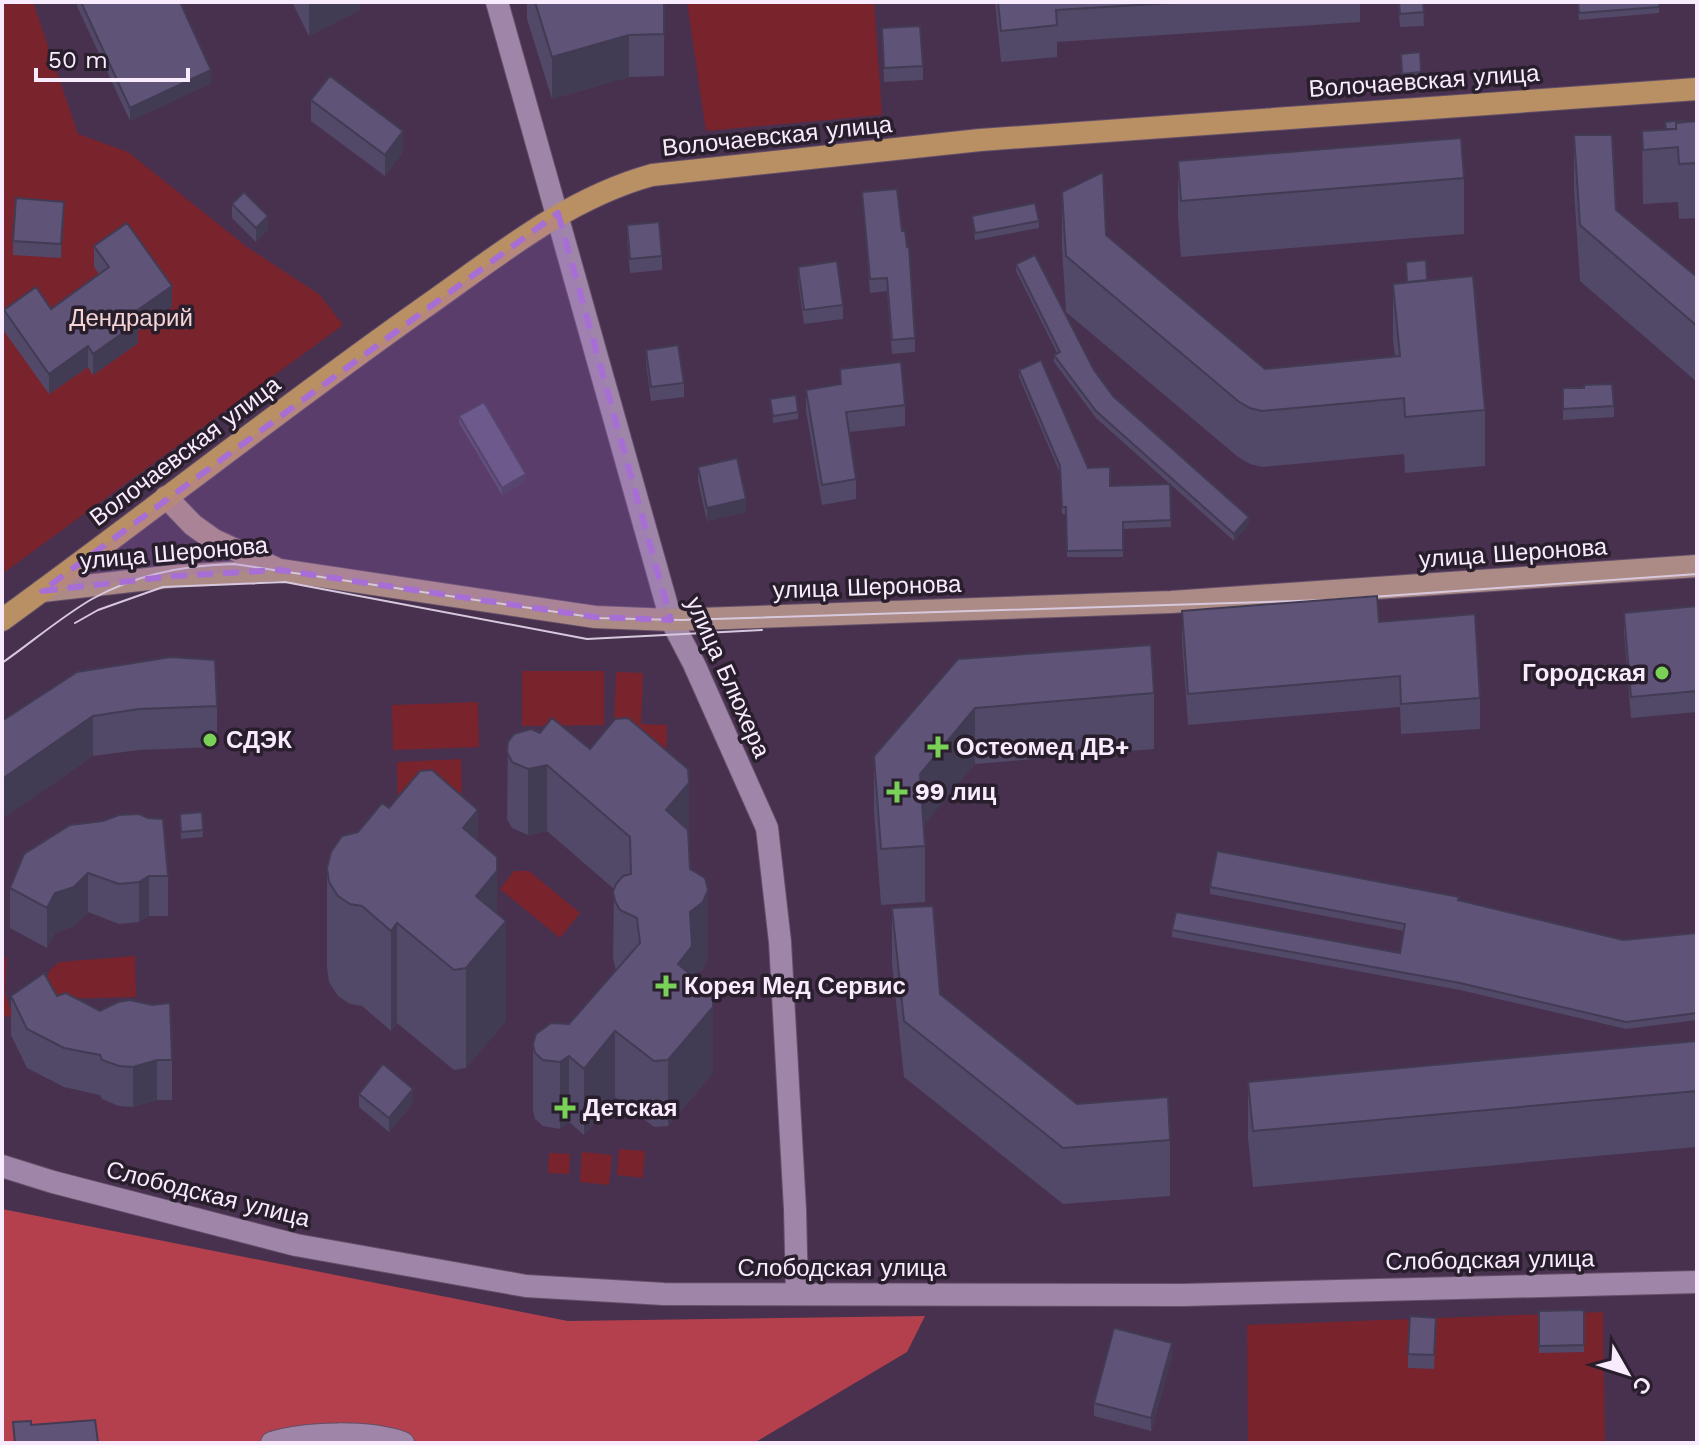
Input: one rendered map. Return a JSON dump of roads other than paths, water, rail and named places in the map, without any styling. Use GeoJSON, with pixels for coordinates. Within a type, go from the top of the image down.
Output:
{"type":"FeatureCollection","features":[{"type":"Feature","properties":{"kind":"main road","name":"Волочаевская улица"},"geometry":{"type":"LineString","coordinates":[[2,620],[363,351],[558,213],[627,182],[652,175],[980,140],[1697,89]]}},
{"type":"Feature","properties":{"kind":"main road"},"geometry":{"type":"LineString","coordinates":[[166,497],[193,525],[214,540],[280,570]]}},
{"type":"Feature","properties":{"kind":"main road","name":"улица Шеронова"},"geometry":{"type":"LineString","coordinates":[[42,591],[175,576],[280,570],[595,617],[671,620],[1171,602],[1697,566]]}},
{"type":"Feature","properties":{"kind":"street","name":"улица Блюхера"},"geometry":{"type":"LineString","coordinates":[[497,2],[671,620],[694,664],[767,828],[780,942],[797,1294]]}},
{"type":"Feature","properties":{"kind":"street","name":"Слободская улица"},"geometry":{"type":"LineString","coordinates":[[2,1166],[296,1245],[526,1286],[664,1294],[1198,1294],[1697,1282]]}},
{"type":"Feature","properties":{"kind":"street"},"geometry":{"type":"LineString","coordinates":[[272,1443],[285,1439],[344,1435],[392,1439],[403,1443]]}},
{"type":"Feature","properties":{"kind":"tram line"},"geometry":{"type":"LineString","coordinates":[[2,663],[69,614],[108,591],[179,569],[234,564],[598,618],[681,620],[1329,600],[1697,574]]}},
{"type":"Feature","properties":{"kind":"tram line"},"geometry":{"type":"LineString","coordinates":[[75,623],[98,610],[163,587],[285,582],[587,639],[762,630]]}},
{"type":"Feature","properties":{"kind":"place","name":"Городская"},"geometry":{"type":"Point","coordinates":[1662,673]}},
{"type":"Feature","properties":{"kind":"place","name":"СДЭК"},"geometry":{"type":"Point","coordinates":[210,740]}},
{"type":"Feature","properties":{"kind":"place","name":"Остеомед ДВ+"},"geometry":{"type":"Point","coordinates":[938,747]}},
{"type":"Feature","properties":{"kind":"place","name":"99 лиц"},"geometry":{"type":"Point","coordinates":[897,792]}},
{"type":"Feature","properties":{"kind":"place","name":"Корея Мед Сервис"},"geometry":{"type":"Point","coordinates":[666,986]}},
{"type":"Feature","properties":{"kind":"place","name":"Детская"},"geometry":{"type":"Point","coordinates":[565,1108]}},
{"type":"Feature","properties":{"kind":"park label","name":"Дендрарий"},"geometry":{"type":"Point","coordinates":[131,318]}}]}
